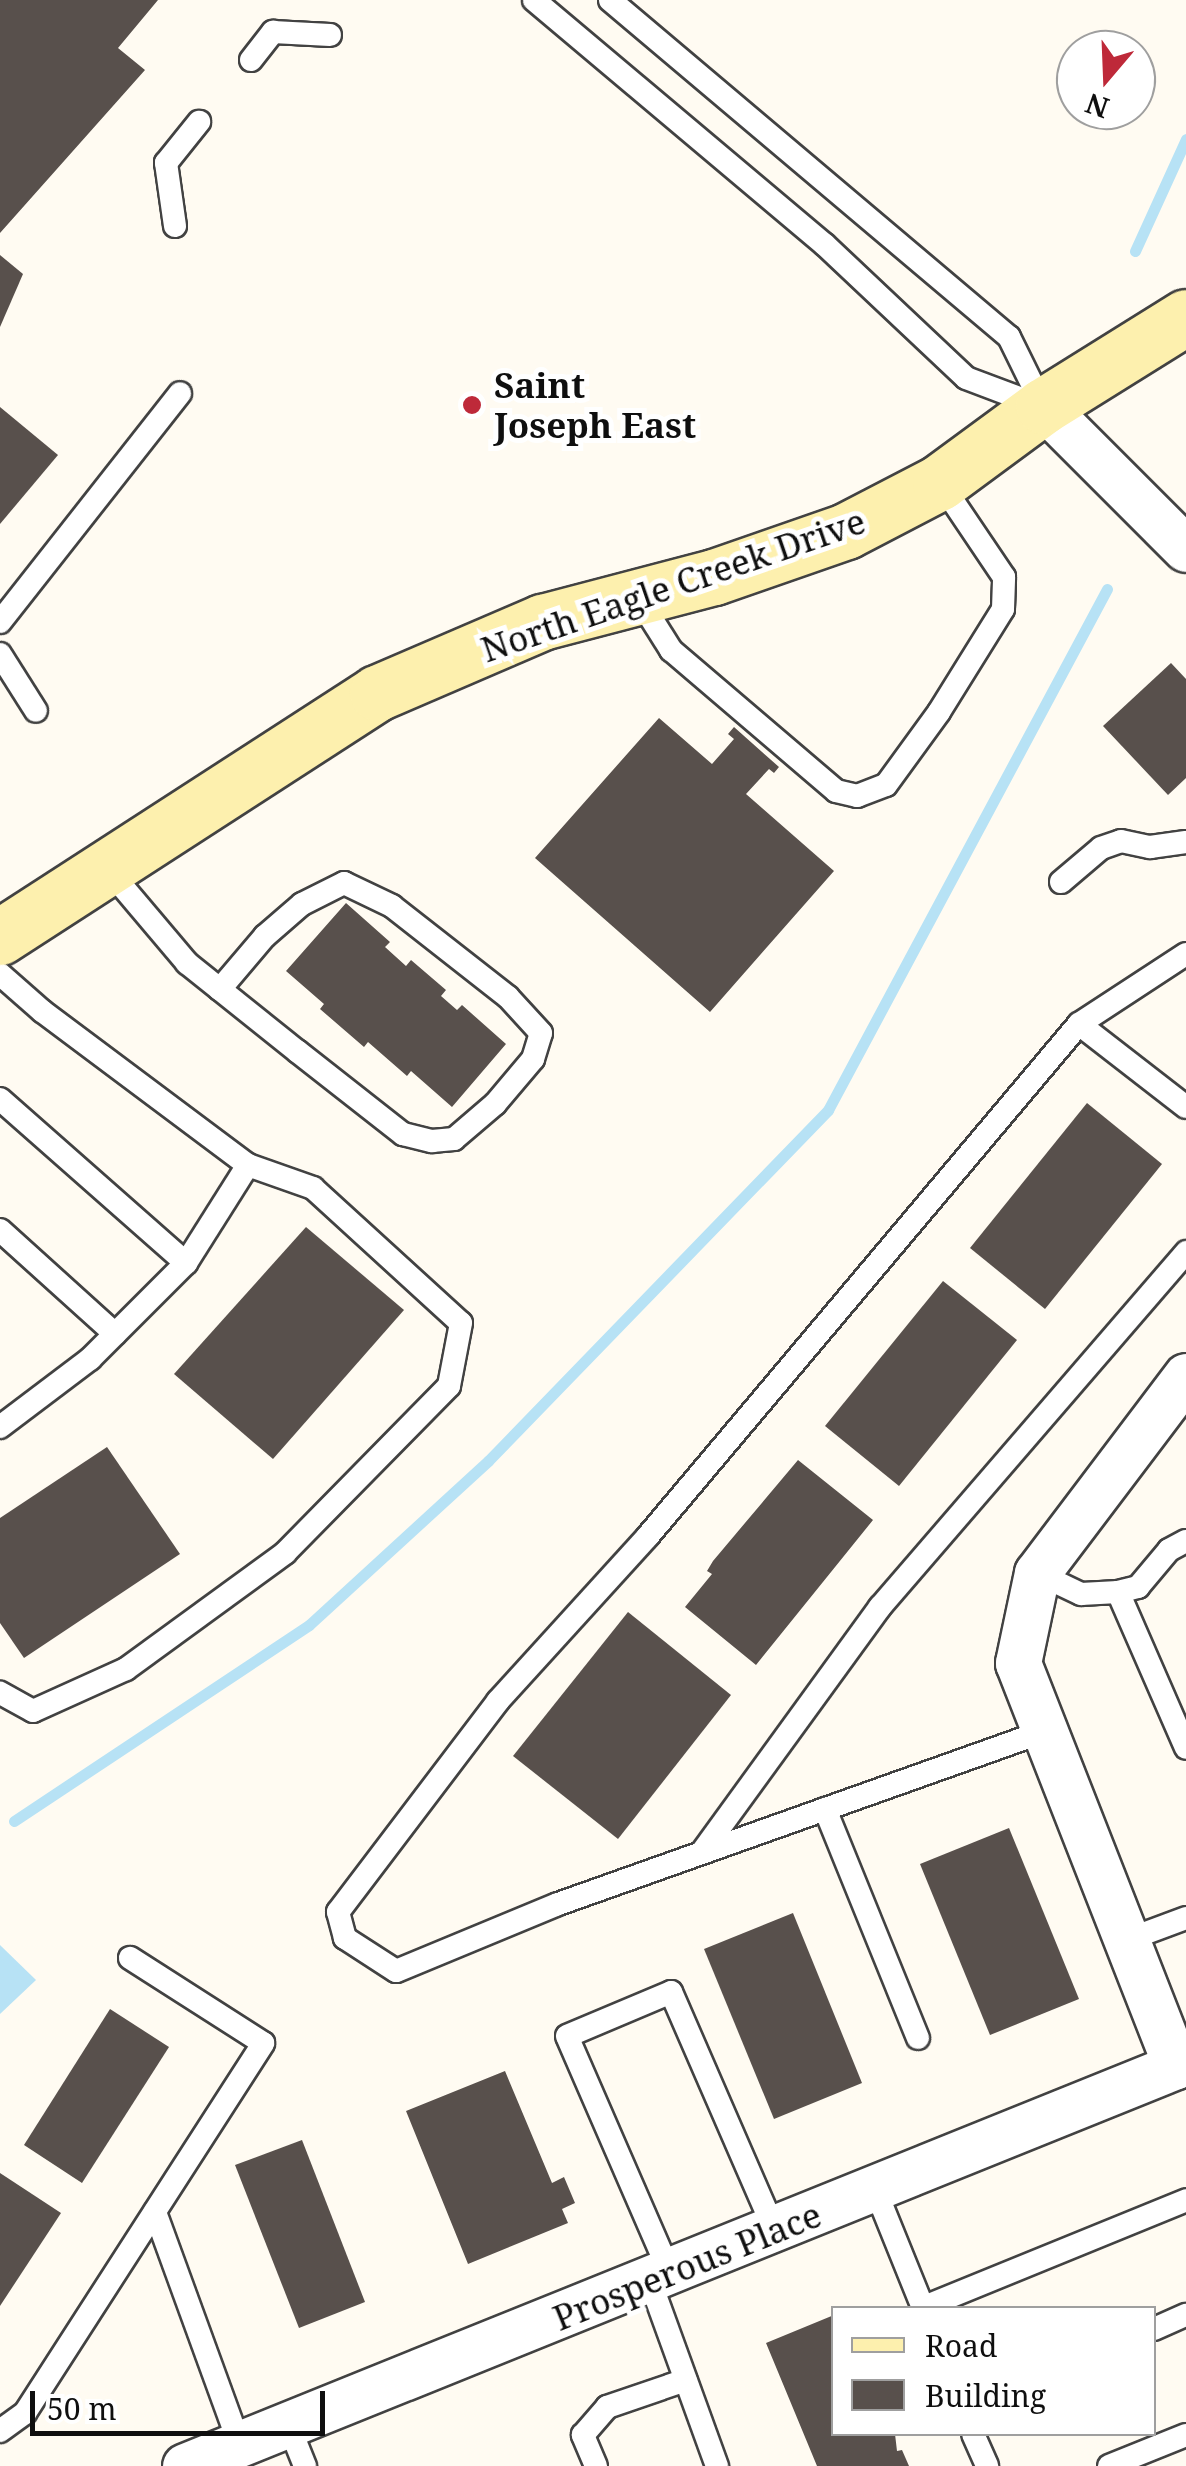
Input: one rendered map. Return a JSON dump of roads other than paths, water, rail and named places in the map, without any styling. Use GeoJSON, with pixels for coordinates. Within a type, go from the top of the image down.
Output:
{"type":"FeatureCollection","features":[{"type":"Feature","properties":{"kind":"street","name":"North Eagle Creek Drive"},"geometry":{"type":"LineString","coordinates":[[0,937],[378,692],[542,622],[782,556],[846,531],[940,482],[1043,406],[1186,317]]}},
{"type":"Feature","properties":{"kind":"street"},"geometry":{"type":"LineString","coordinates":[[1043,406],[1186,549]]}},
{"type":"Feature","properties":{"kind":"street"},"geometry":{"type":"LineString","coordinates":[[1183,2072],[1018,1663],[1037,1573],[1186,1376]]}},
{"type":"Feature","properties":{"kind":"street","name":"Prosperous Place"},"geometry":{"type":"LineString","coordinates":[[186,2466],[240,2445],[297,2446],[660,2277],[1183,2072]]}},
{"type":"Feature","properties":{"kind":"lane"},"geometry":{"type":"LineString","coordinates":[[534,0],[824,244],[966,378],[1043,406]]}},
{"type":"Feature","properties":{"kind":"lane"},"geometry":{"type":"LineString","coordinates":[[610,0],[1009,337],[1043,406]]}},
{"type":"Feature","properties":{"kind":"lane"},"geometry":{"type":"LineString","coordinates":[[251,60],[273,32],[330,36]]}},
{"type":"Feature","properties":{"kind":"lane"},"geometry":{"type":"LineString","coordinates":[[175,226],[166,163],[199,122]]}},
{"type":"Feature","properties":{"kind":"lane"},"geometry":{"type":"LineString","coordinates":[[0,622],[180,393]]}},
{"type":"Feature","properties":{"kind":"lane"},"geometry":{"type":"LineString","coordinates":[[636,596],[686,664],[836,791],[858,796],[886,785],[939,712],[1002,609],[1004,576],[940,482]]}},
{"type":"Feature","properties":{"kind":"lane"},"geometry":{"type":"LineString","coordinates":[[0,654],[36,711]]}},
{"type":"Feature","properties":{"kind":"lane"},"geometry":{"type":"LineString","coordinates":[[1061,882],[1102,848],[1121,841],[1150,847],[1186,842]]}},
{"type":"Feature","properties":{"kind":"lane"},"geometry":{"type":"LineString","coordinates":[[106,867],[187,963],[403,1134],[432,1141],[454,1139],[495,1104],[533,1058],[541,1033],[508,997],[392,906],[344,882],[302,904],[265,936],[220,989]]}},
{"type":"Feature","properties":{"kind":"lane"},"geometry":{"type":"LineString","coordinates":[[1045,1731],[558,1904],[396,1971],[345,1938],[338,1912],[498,1701],[648,1536],[1079,1024],[1186,954]]}},
{"type":"Feature","properties":{"kind":"lane"},"geometry":{"type":"LineString","coordinates":[[0,974],[42,1011],[248,1165],[313,1188],[460,1323],[449,1386],[285,1553],[126,1669],[34,1711],[0,1693]]}},
{"type":"Feature","properties":{"kind":"lane"},"geometry":{"type":"LineString","coordinates":[[1079,1024],[1186,1107]]}},
{"type":"Feature","properties":{"kind":"lane"},"geometry":{"type":"LineString","coordinates":[[0,1099],[186,1263]]}},
{"type":"Feature","properties":{"kind":"lane"},"geometry":{"type":"LineString","coordinates":[[0,1427],[90,1359],[186,1263],[248,1165]]}},
{"type":"Feature","properties":{"kind":"lane"},"geometry":{"type":"LineString","coordinates":[[0,1230],[115,1334]]}},
{"type":"Feature","properties":{"kind":"lane"},"geometry":{"type":"LineString","coordinates":[[701,1853],[880,1607],[1186,1252]]}},
{"type":"Feature","properties":{"kind":"lane"},"geometry":{"type":"LineString","coordinates":[[1037,1573],[1081,1594],[1118,1592],[1138,1587],[1169,1550],[1186,1541]]}},
{"type":"Feature","properties":{"kind":"lane"},"geometry":{"type":"LineString","coordinates":[[1118,1592],[1186,1748]]}},
{"type":"Feature","properties":{"kind":"lane"},"geometry":{"type":"LineString","coordinates":[[826,1809],[918,2038]]}},
{"type":"Feature","properties":{"kind":"lane"},"geometry":{"type":"LineString","coordinates":[[1127,1940],[1186,1918]]}},
{"type":"Feature","properties":{"kind":"lane"},"geometry":{"type":"LineString","coordinates":[[0,2431],[25,2413],[263,2043],[130,1958]]}},
{"type":"Feature","properties":{"kind":"lane"},"geometry":{"type":"LineString","coordinates":[[717,2466],[686,2380],[660,2277],[566,2036],[671,1992],[775,2231]]}},
{"type":"Feature","properties":{"kind":"lane"},"geometry":{"type":"LineString","coordinates":[[875,2190],[921,2306]]}},
{"type":"Feature","properties":{"kind":"lane"},"geometry":{"type":"LineString","coordinates":[[927,2306],[1186,2200]]}},
{"type":"Feature","properties":{"kind":"lane"},"geometry":{"type":"LineString","coordinates":[[155,2212],[240,2445]]}},
{"type":"Feature","properties":{"kind":"lane"},"geometry":{"type":"LineString","coordinates":[[1156,2328],[1186,2315]]}},
{"type":"Feature","properties":{"kind":"lane"},"geometry":{"type":"LineString","coordinates":[[596,2466],[583,2435],[607,2407],[686,2380]]}},
{"type":"Feature","properties":{"kind":"lane"},"geometry":{"type":"LineString","coordinates":[[1109,2466],[1186,2435]]}},
{"type":"Feature","properties":{"kind":"lane"},"geometry":{"type":"LineString","coordinates":[[974,2436],[987,2466]]}},
{"type":"Feature","properties":{"kind":"water"},"geometry":{"type":"Polygon","coordinates":[[[0,1945],[36,1980],[0,2014],[0,1945]]]}},
{"type":"Feature","properties":{"kind":"waterway"},"geometry":{"type":"LineString","coordinates":[[1135,251],[1186,139]]}},
{"type":"Feature","properties":{"kind":"waterway"},"geometry":{"type":"LineString","coordinates":[[14,1821],[309,1625],[488,1461],[828,1110],[1107,589]]}},
{"type":"Feature","properties":{"kind":"place","name":"Saint Joseph East"},"geometry":{"type":"Point","coordinates":[472,405]}}]}
